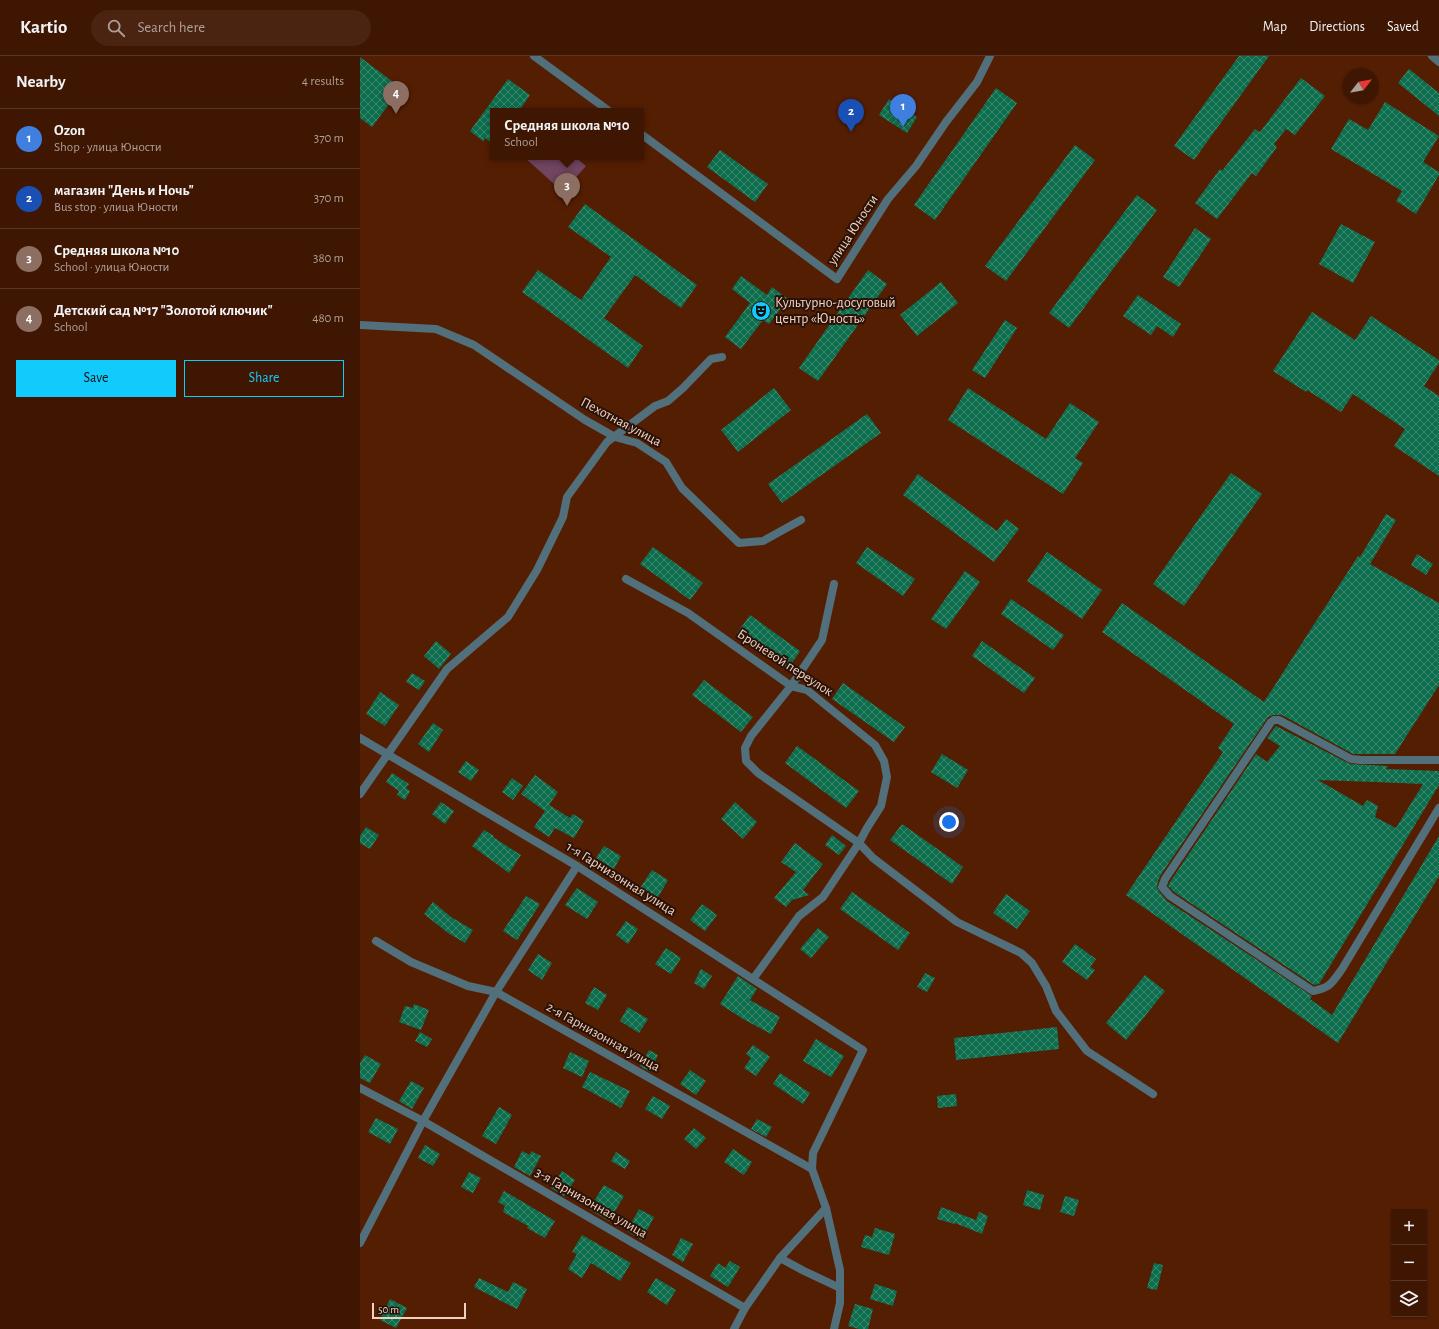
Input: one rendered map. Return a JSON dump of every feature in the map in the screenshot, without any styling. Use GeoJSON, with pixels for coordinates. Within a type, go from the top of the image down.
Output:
{"type":"FeatureCollection","features":[{"type":"Feature","properties":{"kind":"street"},"geometry":{"type":"LineString","coordinates":[[534,56],[605,108]]}},
{"type":"Feature","properties":{"kind":"street","name":"улица Юности"},"geometry":{"type":"LineString","coordinates":[[644,136],[837,279],[888,199],[916,166],[946,122],[978,82],[990,56]]}},
{"type":"Feature","properties":{"kind":"street"},"geometry":{"type":"LineString","coordinates":[[1432,56],[1439,62]]}},
{"type":"Feature","properties":{"kind":"street","name":"Пехотная улица"},"geometry":{"type":"LineString","coordinates":[[360,325],[436,329],[474,345],[585,420],[615,437],[637,443],[666,462],[682,488],[739,543],[763,541],[801,520]]}},
{"type":"Feature","properties":{"kind":"street"},"geometry":{"type":"LineString","coordinates":[[360,794],[447,669],[508,617],[537,570],[564,517],[568,497],[607,442],[655,406],[668,401],[711,359],[722,357]]}},
{"type":"Feature","properties":{"kind":"street","name":"Броневой переулок"},"geometry":{"type":"LineString","coordinates":[[626,579],[688,612],[791,686],[807,690],[875,745],[884,761],[887,777],[881,806],[867,828],[860,843],[823,898],[799,916],[753,979]]}},
{"type":"Feature","properties":{"kind":"street"},"geometry":{"type":"LineString","coordinates":[[834,584],[822,640],[791,686],[751,736],[744,748],[746,761],[758,773],[860,843],[873,858],[957,922],[1021,953],[1032,963],[1046,986],[1056,1011],[1087,1051],[1154,1094]]}},
{"type":"Feature","properties":{"kind":"street"},"geometry":{"type":"LineString","coordinates":[[1439,760],[1351,759],[1278,720],[1274,720],[1257,742],[1165,879],[1162,887],[1170,896],[1308,988],[1313,991],[1324,989],[1332,982],[1342,969],[1439,808]]}},
{"type":"Feature","properties":{"kind":"street","name":"1-я Гарнизонная улица"},"geometry":{"type":"LineString","coordinates":[[360,738],[577,866],[863,1050],[813,1153],[812,1169]]}},
{"type":"Feature","properties":{"kind":"street"},"geometry":{"type":"LineString","coordinates":[[360,1243],[423,1121],[496,992],[577,866]]}},
{"type":"Feature","properties":{"kind":"street","name":"2-я Гарнизонная улица"},"geometry":{"type":"LineString","coordinates":[[376,941],[418,965],[468,986],[496,992],[812,1169]]}},
{"type":"Feature","properties":{"kind":"street","name":"3-я Гарнизонная улица"},"geometry":{"type":"LineString","coordinates":[[360,1088],[423,1121],[746,1308]]}},
{"type":"Feature","properties":{"kind":"street"},"geometry":{"type":"LineString","coordinates":[[812,1169],[826,1208],[840,1270],[840,1303],[834,1329]]}},
{"type":"Feature","properties":{"kind":"street"},"geometry":{"type":"LineString","coordinates":[[734,1329],[746,1308],[780,1258],[826,1208]]}},
{"type":"Feature","properties":{"kind":"street"},"geometry":{"type":"LineString","coordinates":[[780,1258],[840,1288]]}},
{"type":"Feature","properties":{"kind":"shaded area"},"geometry":{"type":"Polygon","coordinates":[[[527,160],[579,160],[586,166],[563,192],[527,160]]]}},
{"type":"Feature","properties":{"kind":"building"},"geometry":{"type":"Polygon","coordinates":[[[1239,56],[1269,56],[1194,160],[1174,146],[1239,56]]]}},
{"type":"Feature","properties":{"kind":"building"},"geometry":{"type":"Polygon","coordinates":[[[360,57],[401,88],[372,127],[360,118],[360,57]]]}},
{"type":"Feature","properties":{"kind":"building"},"geometry":{"type":"Polygon","coordinates":[[[1409,69],[1439,93],[1439,116],[1398,83],[1409,69]]]}},
{"type":"Feature","properties":{"kind":"building"},"geometry":{"type":"Polygon","coordinates":[[[1301,78],[1325,96],[1295,135],[1286,129],[1274,144],[1277,147],[1256,176],[1252,173],[1217,219],[1195,203],[1220,169],[1222,171],[1255,129],[1260,132],[1301,78]]]}},
{"type":"Feature","properties":{"kind":"building"},"geometry":{"type":"Polygon","coordinates":[[[508,79],[530,95],[521,108],[490,108],[490,142],[485,138],[483,141],[470,131],[508,79]]]}},
{"type":"Feature","properties":{"kind":"building"},"geometry":{"type":"Polygon","coordinates":[[[996,88],[1017,103],[935,220],[914,205],[996,88]]]}},
{"type":"Feature","properties":{"kind":"building"},"geometry":{"type":"Polygon","coordinates":[[[889,99],[917,117],[907,133],[879,115],[889,99]]]}},
{"type":"Feature","properties":{"kind":"building"},"geometry":{"type":"Polygon","coordinates":[[[1385,102],[1439,136],[1423,162],[1439,172],[1439,175],[1416,214],[1396,201],[1402,191],[1331,149],[1349,119],[1368,130],[1385,102]]]}},
{"type":"Feature","properties":{"kind":"building"},"geometry":{"type":"Polygon","coordinates":[[[1075,145],[1095,160],[1006,281],[985,266],[1075,145]]]}},
{"type":"Feature","properties":{"kind":"building"},"geometry":{"type":"Polygon","coordinates":[[[720,150],[768,184],[755,202],[707,167],[720,150]]]}},
{"type":"Feature","properties":{"kind":"building"},"geometry":{"type":"Polygon","coordinates":[[[1137,195],[1157,210],[1069,328],[1049,313],[1137,195]]]}},
{"type":"Feature","properties":{"kind":"building"},"geometry":{"type":"Polygon","coordinates":[[[585,204],[697,285],[681,308],[635,275],[604,318],[643,346],[628,368],[522,292],[538,270],[581,300],[611,257],[568,227],[585,204]]]}},
{"type":"Feature","properties":{"kind":"building"},"geometry":{"type":"Polygon","coordinates":[[[1341,224],[1375,242],[1353,283],[1319,264],[1341,224]]]}},
{"type":"Feature","properties":{"kind":"building"},"geometry":{"type":"Polygon","coordinates":[[[1195,228],[1211,239],[1179,287],[1163,277],[1195,228]]]}},
{"type":"Feature","properties":{"kind":"building"},"geometry":{"type":"Polygon","coordinates":[[[868,270],[887,284],[818,381],[799,368],[868,270]]]}},
{"type":"Feature","properties":{"kind":"building","name":"Культурно-досуговый центр «Юность»"},"geometry":{"type":"Polygon","coordinates":[[[741,276],[767,295],[772,287],[788,299],[769,324],[763,320],[741,349],[725,337],[750,303],[732,289],[741,276]]]}},
{"type":"Feature","properties":{"kind":"building"},"geometry":{"type":"Polygon","coordinates":[[[941,282],[958,303],[917,336],[900,315],[941,282]]]}},
{"type":"Feature","properties":{"kind":"building"},"geometry":{"type":"Polygon","coordinates":[[[1138,295],[1181,324],[1173,337],[1157,326],[1151,335],[1123,316],[1138,295]]]}},
{"type":"Feature","properties":{"kind":"building"},"geometry":{"type":"Polygon","coordinates":[[[1312,312],[1355,340],[1371,316],[1439,360],[1439,363],[1424,386],[1439,396],[1439,476],[1394,446],[1405,429],[1353,394],[1341,412],[1307,390],[1306,392],[1273,371],[1312,312]]]}},
{"type":"Feature","properties":{"kind":"building"},"geometry":{"type":"Polygon","coordinates":[[[1005,320],[1017,328],[985,378],[972,370],[1005,320]]]}},
{"type":"Feature","properties":{"kind":"building"},"geometry":{"type":"Polygon","coordinates":[[[774,388],[791,410],[738,452],[721,430],[774,388]]]}},
{"type":"Feature","properties":{"kind":"building"},"geometry":{"type":"Polygon","coordinates":[[[968,388],[1046,439],[1070,403],[1099,422],[1075,458],[1083,463],[1063,494],[948,420],[968,388]]]}},
{"type":"Feature","properties":{"kind":"building"},"geometry":{"type":"Polygon","coordinates":[[[867,414],[881,433],[782,503],[768,484],[867,414]]]}},
{"type":"Feature","properties":{"kind":"building"},"geometry":{"type":"Polygon","coordinates":[[[1231,473],[1262,494],[1184,606],[1153,584],[1231,473]]]}},
{"type":"Feature","properties":{"kind":"building"},"geometry":{"type":"Polygon","coordinates":[[[918,474],[997,531],[1006,519],[1019,529],[994,562],[903,495],[918,474]]]}},
{"type":"Feature","properties":{"kind":"building"},"geometry":{"type":"Polygon","coordinates":[[[1386,514],[1396,520],[1370,564],[1439,603],[1439,685],[1395,754],[1353,754],[1282,715],[1268,717],[1160,876],[1157,885],[1158,890],[1167,901],[1312,996],[1310,999],[1332,1015],[1439,836],[1439,876],[1338,1043],[1126,895],[1223,752],[1218,748],[1234,724],[1102,632],[1122,603],[1264,702],[1358,556],[1360,557],[1386,514]]]}},
{"type":"Feature","properties":{"kind":"building"},"geometry":{"type":"Polygon","coordinates":[[[653,547],[703,583],[690,600],[640,564],[653,547]]]}},
{"type":"Feature","properties":{"kind":"building"},"geometry":{"type":"Polygon","coordinates":[[[867,547],[915,579],[903,596],[856,563],[867,547]]]}},
{"type":"Feature","properties":{"kind":"building"},"geometry":{"type":"Polygon","coordinates":[[[1047,552],[1102,590],[1082,619],[1027,581],[1047,552]]]}},
{"type":"Feature","properties":{"kind":"building"},"geometry":{"type":"Polygon","coordinates":[[[1417,554],[1433,564],[1426,575],[1411,565],[1417,554]]]}},
{"type":"Feature","properties":{"kind":"building"},"geometry":{"type":"Polygon","coordinates":[[[965,571],[980,582],[946,629],[931,619],[965,571]]]}},
{"type":"Feature","properties":{"kind":"building"},"geometry":{"type":"Polygon","coordinates":[[[1011,599],[1064,635],[1053,650],[1001,614],[1011,599]]]}},
{"type":"Feature","properties":{"kind":"building"},"geometry":{"type":"Polygon","coordinates":[[[750,615],[800,651],[788,669],[737,633],[750,615]]]}},
{"type":"Feature","properties":{"kind":"building"},"geometry":{"type":"Polygon","coordinates":[[[436,641],[451,654],[439,669],[424,656],[436,641]]]}},
{"type":"Feature","properties":{"kind":"building"},"geometry":{"type":"Polygon","coordinates":[[[982,641],[1035,678],[1024,693],[972,656],[982,641]]]}},
{"type":"Feature","properties":{"kind":"building"},"geometry":{"type":"Polygon","coordinates":[[[412,673],[425,681],[419,690],[406,682],[412,673]]]}},
{"type":"Feature","properties":{"kind":"building"},"geometry":{"type":"Polygon","coordinates":[[[704,680],[753,717],[741,732],[692,695],[704,680]]]}},
{"type":"Feature","properties":{"kind":"building"},"geometry":{"type":"Polygon","coordinates":[[[843,683],[905,727],[894,742],[832,699],[843,683]]]}},
{"type":"Feature","properties":{"kind":"building"},"geometry":{"type":"Polygon","coordinates":[[[380,692],[399,705],[385,726],[366,714],[380,692]]]}},
{"type":"Feature","properties":{"kind":"building"},"geometry":{"type":"Polygon","coordinates":[[[433,723],[443,730],[429,752],[418,744],[433,723]]]}},
{"type":"Feature","properties":{"kind":"building"},"geometry":{"type":"Polygon","coordinates":[[[1276,726],[1350,764],[1388,766],[1386,769],[1439,771],[1439,785],[1319,984],[1314,985],[1174,892],[1168,886],[1256,754],[1267,762],[1280,746],[1267,738],[1276,726]],[[1318,780],[1363,806],[1367,800],[1378,806],[1375,817],[1396,828],[1423,784],[1318,780]]]}},
{"type":"Feature","properties":{"kind":"building"},"geometry":{"type":"Polygon","coordinates":[[[797,746],[859,791],[846,808],[785,763],[797,746]]]}},
{"type":"Feature","properties":{"kind":"building"},"geometry":{"type":"Polygon","coordinates":[[[942,754],[968,770],[957,788],[931,772],[942,754]]]}},
{"type":"Feature","properties":{"kind":"building"},"geometry":{"type":"Polygon","coordinates":[[[466,761],[479,770],[471,781],[458,772],[466,761]]]}},
{"type":"Feature","properties":{"kind":"building"},"geometry":{"type":"Polygon","coordinates":[[[392,773],[409,784],[406,788],[410,791],[405,800],[397,795],[399,791],[386,782],[392,773]]]}},
{"type":"Feature","properties":{"kind":"building"},"geometry":{"type":"Polygon","coordinates":[[[535,775],[558,792],[549,805],[570,818],[573,814],[584,821],[574,838],[555,828],[549,837],[534,827],[545,811],[521,794],[535,775]]]}},
{"type":"Feature","properties":{"kind":"building"},"geometry":{"type":"Polygon","coordinates":[[[512,778],[523,786],[513,800],[502,792],[512,778]]]}},
{"type":"Feature","properties":{"kind":"building"},"geometry":{"type":"Polygon","coordinates":[[[441,802],[454,811],[445,824],[432,814],[441,802]]]}},
{"type":"Feature","properties":{"kind":"building"},"geometry":{"type":"Polygon","coordinates":[[[735,802],[757,822],[743,839],[721,819],[735,802]]]}},
{"type":"Feature","properties":{"kind":"building"},"geometry":{"type":"Polygon","coordinates":[[[902,824],[963,867],[952,884],[890,840],[902,824]]]}},
{"type":"Feature","properties":{"kind":"building"},"geometry":{"type":"Polygon","coordinates":[[[366,827],[379,835],[370,849],[360,843],[360,836],[366,827]]]}},
{"type":"Feature","properties":{"kind":"building"},"geometry":{"type":"Polygon","coordinates":[[[484,830],[521,855],[509,873],[472,846],[484,830]]]}},
{"type":"Feature","properties":{"kind":"building"},"geometry":{"type":"Polygon","coordinates":[[[832,835],[846,846],[839,855],[825,845],[832,835]]]}},
{"type":"Feature","properties":{"kind":"building"},"geometry":{"type":"Polygon","coordinates":[[[795,843],[823,864],[803,890],[809,895],[792,900],[786,907],[774,898],[796,872],[781,862],[795,843]]]}},
{"type":"Feature","properties":{"kind":"building"},"geometry":{"type":"Polygon","coordinates":[[[604,846],[621,856],[614,869],[596,858],[604,846]]]}},
{"type":"Feature","properties":{"kind":"building"},"geometry":{"type":"Polygon","coordinates":[[[652,870],[668,880],[657,899],[640,888],[652,870]]]}},
{"type":"Feature","properties":{"kind":"building"},"geometry":{"type":"Polygon","coordinates":[[[577,888],[598,902],[587,919],[565,905],[577,888]]]}},
{"type":"Feature","properties":{"kind":"building"},"geometry":{"type":"Polygon","coordinates":[[[852,892],[910,933],[898,950],[840,909],[852,892]]]}},
{"type":"Feature","properties":{"kind":"building"},"geometry":{"type":"Polygon","coordinates":[[[1006,894],[1030,911],[1017,929],[993,913],[1006,894]]]}},
{"type":"Feature","properties":{"kind":"building"},"geometry":{"type":"Polygon","coordinates":[[[526,896],[540,904],[517,940],[503,931],[526,896]]]}},
{"type":"Feature","properties":{"kind":"building"},"geometry":{"type":"Polygon","coordinates":[[[433,902],[451,917],[473,930],[465,943],[448,933],[424,914],[433,902]]]}},
{"type":"Feature","properties":{"kind":"building"},"geometry":{"type":"Polygon","coordinates":[[[702,904],[717,915],[705,931],[690,920],[702,904]]]}},
{"type":"Feature","properties":{"kind":"building"},"geometry":{"type":"Polygon","coordinates":[[[626,921],[638,929],[628,944],[616,935],[626,921]]]}},
{"type":"Feature","properties":{"kind":"building"},"geometry":{"type":"Polygon","coordinates":[[[818,928],[829,937],[811,958],[800,949],[818,928]]]}},
{"type":"Feature","properties":{"kind":"building"},"geometry":{"type":"Polygon","coordinates":[[[1075,944],[1096,959],[1090,967],[1095,970],[1087,980],[1062,962],[1075,944]]]}},
{"type":"Feature","properties":{"kind":"building"},"geometry":{"type":"Polygon","coordinates":[[[666,948],[681,958],[671,974],[655,964],[666,948]]]}},
{"type":"Feature","properties":{"kind":"building"},"geometry":{"type":"Polygon","coordinates":[[[538,954],[552,963],[542,980],[528,970],[538,954]]]}},
{"type":"Feature","properties":{"kind":"building"},"geometry":{"type":"Polygon","coordinates":[[[701,969],[712,976],[704,989],[694,983],[701,969]]]}},
{"type":"Feature","properties":{"kind":"building"},"geometry":{"type":"Polygon","coordinates":[[[925,973],[935,978],[927,992],[917,987],[925,973]]]}},
{"type":"Feature","properties":{"kind":"building"},"geometry":{"type":"Polygon","coordinates":[[[1145,975],[1165,991],[1126,1040],[1106,1023],[1145,975]]]}},
{"type":"Feature","properties":{"kind":"building"},"geometry":{"type":"Polygon","coordinates":[[[738,976],[757,989],[750,1000],[780,1017],[771,1034],[743,1019],[720,1004],[738,976]]]}},
{"type":"Feature","properties":{"kind":"building"},"geometry":{"type":"Polygon","coordinates":[[[594,987],[607,995],[598,1010],[585,1003],[594,987]]]}},
{"type":"Feature","properties":{"kind":"building"},"geometry":{"type":"Polygon","coordinates":[[[414,1004],[429,1010],[421,1030],[399,1022],[405,1006],[413,1008],[414,1004]]]}},
{"type":"Feature","properties":{"kind":"building"},"geometry":{"type":"Polygon","coordinates":[[[628,1007],[648,1019],[639,1033],[620,1021],[628,1007]]]}},
{"type":"Feature","properties":{"kind":"building"},"geometry":{"type":"Polygon","coordinates":[[[1057,1027],[1059,1049],[956,1060],[954,1038],[1057,1027]]]}},
{"type":"Feature","properties":{"kind":"building"},"geometry":{"type":"Polygon","coordinates":[[[420,1032],[432,1039],[427,1047],[415,1041],[420,1032]]]}},
{"type":"Feature","properties":{"kind":"building"},"geometry":{"type":"Polygon","coordinates":[[[816,1039],[844,1056],[831,1077],[803,1061],[816,1039]]]}},
{"type":"Feature","properties":{"kind":"building"},"geometry":{"type":"Polygon","coordinates":[[[753,1045],[770,1057],[756,1076],[744,1068],[751,1058],[746,1054],[753,1045]]]}},
{"type":"Feature","properties":{"kind":"building"},"geometry":{"type":"Polygon","coordinates":[[[649,1050],[658,1055],[650,1072],[640,1066],[649,1050]]]}},
{"type":"Feature","properties":{"kind":"building"},"geometry":{"type":"Polygon","coordinates":[[[570,1052],[589,1061],[582,1077],[563,1068],[570,1052]]]}},
{"type":"Feature","properties":{"kind":"building"},"geometry":{"type":"Polygon","coordinates":[[[365,1055],[381,1064],[370,1083],[360,1078],[360,1063],[365,1055]]]}},
{"type":"Feature","properties":{"kind":"building"},"geometry":{"type":"Polygon","coordinates":[[[690,1070],[706,1081],[696,1095],[680,1084],[690,1070]]]}},
{"type":"Feature","properties":{"kind":"building"},"geometry":{"type":"Polygon","coordinates":[[[590,1072],[630,1091],[621,1108],[582,1087],[590,1072]]]}},
{"type":"Feature","properties":{"kind":"building"},"geometry":{"type":"Polygon","coordinates":[[[780,1073],[810,1093],[803,1104],[773,1084],[780,1073]]]}},
{"type":"Feature","properties":{"kind":"building"},"geometry":{"type":"Polygon","coordinates":[[[411,1081],[424,1088],[412,1109],[399,1101],[411,1081]]]}},
{"type":"Feature","properties":{"kind":"building"},"geometry":{"type":"Polygon","coordinates":[[[956,1094],[957,1106],[938,1108],[937,1096],[956,1094]]]}},
{"type":"Feature","properties":{"kind":"building"},"geometry":{"type":"Polygon","coordinates":[[[653,1096],[670,1106],[662,1119],[645,1109],[653,1096]]]}},
{"type":"Feature","properties":{"kind":"building"},"geometry":{"type":"Polygon","coordinates":[[[499,1107],[512,1115],[496,1144],[482,1136],[499,1107]]]}},
{"type":"Feature","properties":{"kind":"building"},"geometry":{"type":"Polygon","coordinates":[[[376,1118],[398,1129],[390,1144],[368,1132],[376,1118]]]}},
{"type":"Feature","properties":{"kind":"building"},"geometry":{"type":"Polygon","coordinates":[[[757,1119],[772,1127],[766,1137],[751,1129],[757,1119]]]}},
{"type":"Feature","properties":{"kind":"building"},"geometry":{"type":"Polygon","coordinates":[[[694,1128],[706,1138],[696,1149],[684,1139],[694,1128]]]}},
{"type":"Feature","properties":{"kind":"building"},"geometry":{"type":"Polygon","coordinates":[[[425,1145],[440,1154],[433,1166],[418,1158],[425,1145]]]}},
{"type":"Feature","properties":{"kind":"building"},"geometry":{"type":"Polygon","coordinates":[[[733,1149],[752,1162],[744,1175],[724,1162],[733,1149]]]}},
{"type":"Feature","properties":{"kind":"building"},"geometry":{"type":"Polygon","coordinates":[[[522,1151],[530,1155],[531,1151],[541,1156],[530,1176],[514,1167],[522,1151]]]}},
{"type":"Feature","properties":{"kind":"building"},"geometry":{"type":"Polygon","coordinates":[[[616,1152],[630,1161],[625,1169],[611,1161],[616,1152]]]}},
{"type":"Feature","properties":{"kind":"building"},"geometry":{"type":"Polygon","coordinates":[[[562,1171],[575,1180],[564,1196],[551,1188],[562,1171]]]}},
{"type":"Feature","properties":{"kind":"building"},"geometry":{"type":"Polygon","coordinates":[[[469,1172],[481,1178],[473,1193],[461,1187],[469,1172]]]}},
{"type":"Feature","properties":{"kind":"building"},"geometry":{"type":"Polygon","coordinates":[[[604,1185],[624,1196],[609,1221],[589,1209],[604,1185]]]}},
{"type":"Feature","properties":{"kind":"building"},"geometry":{"type":"Polygon","coordinates":[[[1027,1190],[1044,1195],[1040,1210],[1023,1205],[1027,1190]]]}},
{"type":"Feature","properties":{"kind":"building"},"geometry":{"type":"Polygon","coordinates":[[[504,1191],[555,1221],[545,1238],[527,1228],[528,1226],[503,1212],[505,1206],[498,1202],[504,1191]]]}},
{"type":"Feature","properties":{"kind":"building"},"geometry":{"type":"Polygon","coordinates":[[[1065,1196],[1079,1200],[1074,1216],[1060,1212],[1065,1196]]]}},
{"type":"Feature","properties":{"kind":"building"},"geometry":{"type":"Polygon","coordinates":[[[941,1207],[976,1220],[979,1212],[988,1216],[982,1234],[955,1223],[937,1219],[941,1207]]]}},
{"type":"Feature","properties":{"kind":"building"},"geometry":{"type":"Polygon","coordinates":[[[639,1209],[654,1217],[642,1240],[627,1231],[639,1209]]]}},
{"type":"Feature","properties":{"kind":"building"},"geometry":{"type":"Polygon","coordinates":[[[875,1228],[895,1234],[889,1255],[861,1247],[865,1235],[872,1237],[875,1228]]]}},
{"type":"Feature","properties":{"kind":"building"},"geometry":{"type":"Polygon","coordinates":[[[582,1235],[631,1263],[620,1281],[591,1263],[582,1278],[568,1269],[577,1254],[572,1252],[582,1235]]]}},
{"type":"Feature","properties":{"kind":"building"},"geometry":{"type":"Polygon","coordinates":[[[681,1238],[693,1244],[683,1262],[672,1255],[681,1238]]]}},
{"type":"Feature","properties":{"kind":"building"},"geometry":{"type":"Polygon","coordinates":[[[730,1261],[740,1267],[728,1287],[710,1276],[718,1263],[725,1268],[730,1261]]]}},
{"type":"Feature","properties":{"kind":"building"},"geometry":{"type":"Polygon","coordinates":[[[1154,1263],[1163,1265],[1157,1290],[1147,1288],[1154,1263]]]}},
{"type":"Feature","properties":{"kind":"building"},"geometry":{"type":"Polygon","coordinates":[[[479,1278],[508,1292],[513,1282],[527,1289],[517,1309],[474,1287],[479,1278]]]}},
{"type":"Feature","properties":{"kind":"building"},"geometry":{"type":"Polygon","coordinates":[[[656,1278],[676,1290],[667,1305],[647,1292],[656,1278]]]}},
{"type":"Feature","properties":{"kind":"building"},"geometry":{"type":"Polygon","coordinates":[[[875,1284],[897,1291],[893,1306],[870,1299],[875,1284]]]}},
{"type":"Feature","properties":{"kind":"building"},"geometry":{"type":"Polygon","coordinates":[[[390,1299],[407,1308],[396,1328],[380,1320],[390,1299]]]}},
{"type":"Feature","properties":{"kind":"building"},"geometry":{"type":"Polygon","coordinates":[[[855,1304],[873,1309],[868,1329],[859,1329],[848,1326],[855,1304]]]}},
{"type":"Feature","properties":{"kind":"place","name":"Детский сад №17 \"Золотой ключик\""},"geometry":{"type":"Point","coordinates":[396,114]}},
{"type":"Feature","properties":{"kind":"place","name":"Ozon"},"geometry":{"type":"Point","coordinates":[903,127]}},
{"type":"Feature","properties":{"kind":"place","name":"магазин \"День и Ночь\""},"geometry":{"type":"Point","coordinates":[851,132]}},
{"type":"Feature","properties":{"kind":"place","name":"Средняя школа №10"},"geometry":{"type":"Point","coordinates":[567,206]}},
{"type":"Feature","properties":{"kind":"place","name":"Культурно-досуговый центр «Юность»"},"geometry":{"type":"Point","coordinates":[761,311]}}]}
